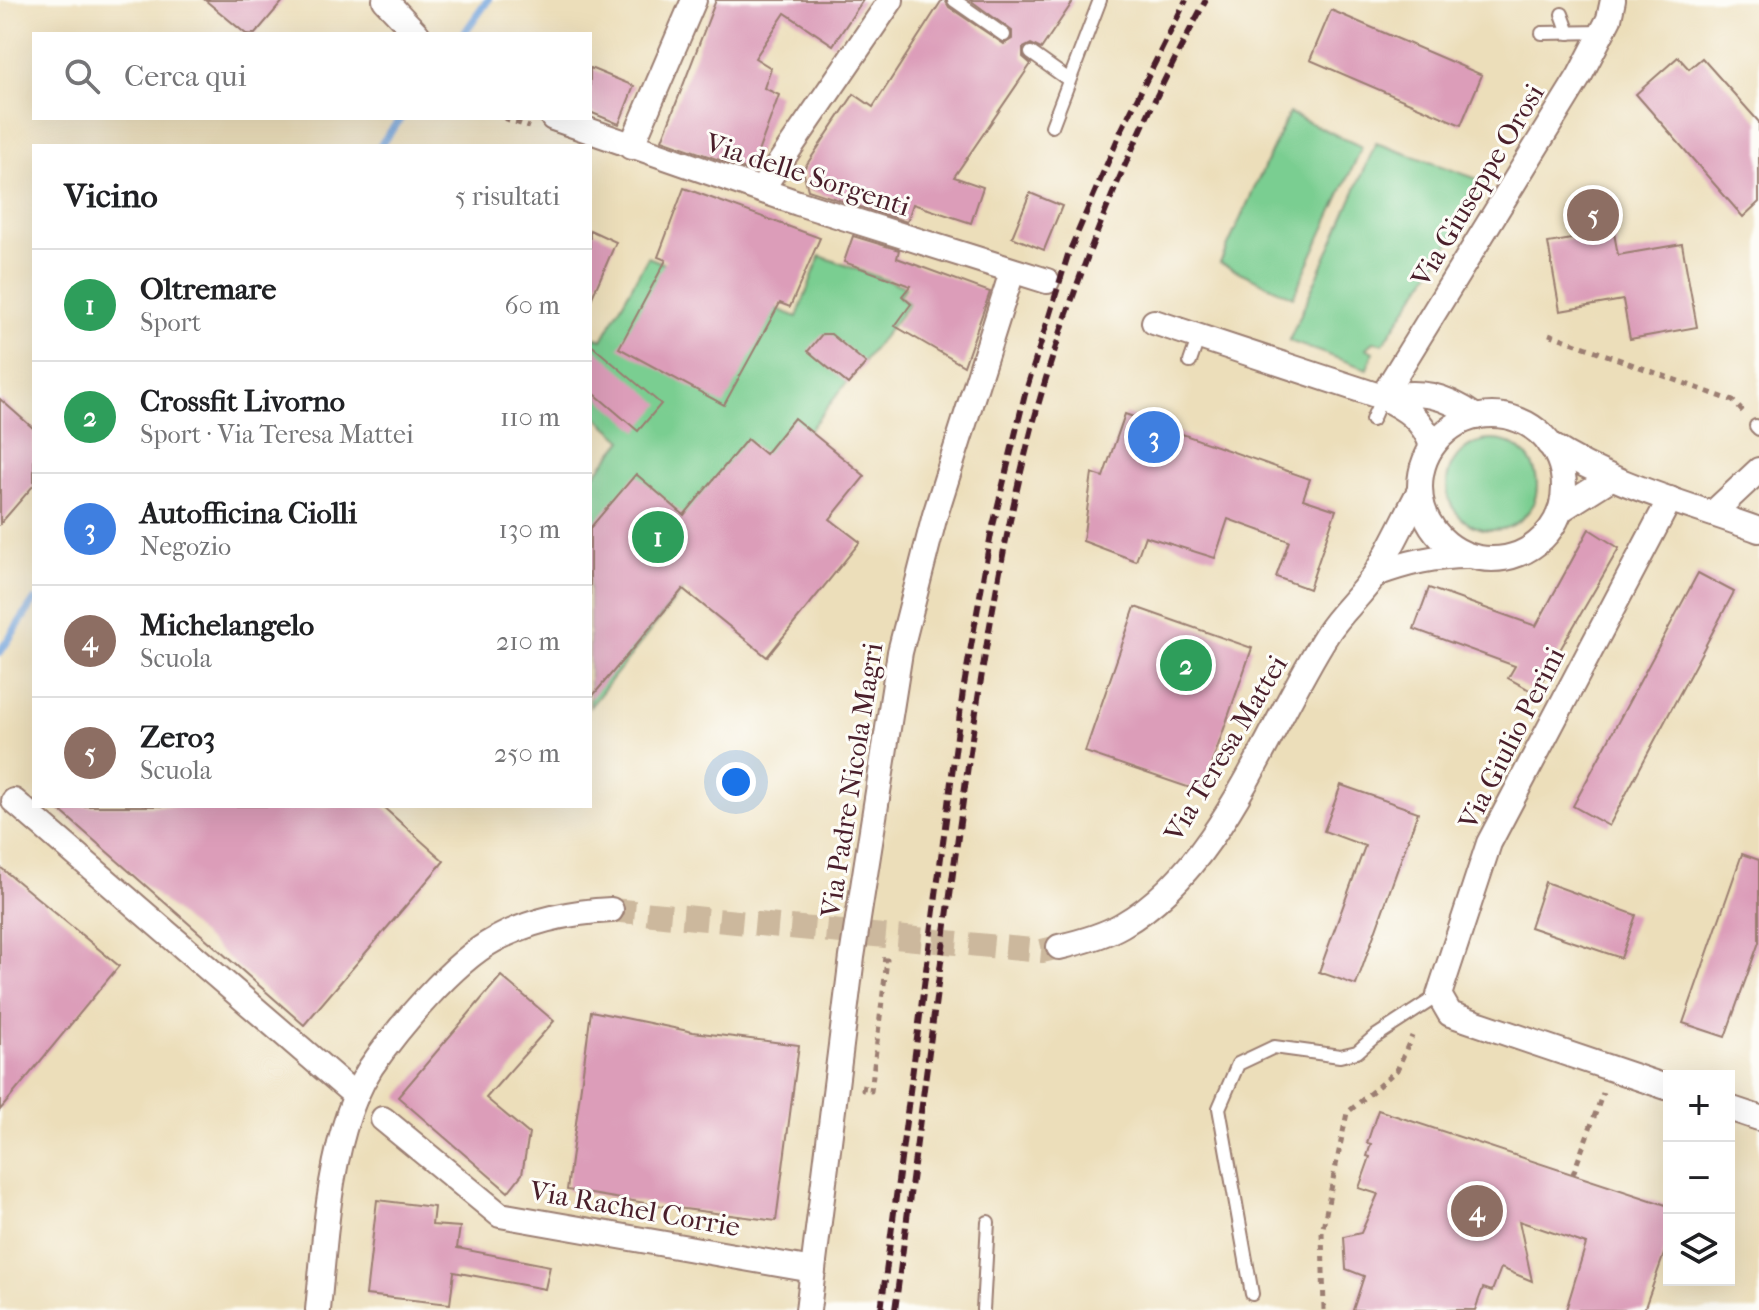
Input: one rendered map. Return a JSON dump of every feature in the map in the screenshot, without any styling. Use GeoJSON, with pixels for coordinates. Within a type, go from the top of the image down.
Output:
{"type":"FeatureCollection","features":[{"type":"Feature","properties":{"kind":"street"},"geometry":{"type":"LineString","coordinates":[[385,0],[415,32]]}},
{"type":"Feature","properties":{"kind":"street"},"geometry":{"type":"LineString","coordinates":[[631,147],[694,0]]}},
{"type":"Feature","properties":{"kind":"street"},"geometry":{"type":"LineString","coordinates":[[761,190],[891,0]]}},
{"type":"Feature","properties":{"kind":"street","name":"Via Giuseppe Orosi"},"geometry":{"type":"LineString","coordinates":[[1382,397],[1580,75],[1603,32],[1613,0]]}},
{"type":"Feature","properties":{"kind":"street","name":"Via delle Sorgenti"},"geometry":{"type":"LineString","coordinates":[[558,120],[761,190],[1047,281]]}},
{"type":"Feature","properties":{"kind":"street","name":"Via Padre Nicola Magri"},"geometry":{"type":"LineString","coordinates":[[808,1310],[857,932],[900,652],[935,515],[1012,272]]}},
{"type":"Feature","properties":{"kind":"street"},"geometry":{"type":"LineString","coordinates":[[1154,322],[1382,397],[1421,422],[1432,446]]}},
{"type":"Feature","properties":{"kind":"street"},"geometry":{"type":"LineString","coordinates":[[1382,397],[1411,392],[1434,396],[1458,404],[1476,417]]}},
{"type":"Feature","properties":{"kind":"street"},"geometry":{"type":"LineString","coordinates":[[1468,556],[1438,536],[1425,515],[1419,492],[1424,459],[1450,427],[1490,415],[1516,418],[1540,432],[1561,471],[1562,509]]}},
{"type":"Feature","properties":{"kind":"street"},"geometry":{"type":"LineString","coordinates":[[1549,444],[1611,478],[1759,530]]}},
{"type":"Feature","properties":{"kind":"street"},"geometry":{"type":"LineString","coordinates":[[1713,513],[1759,470]]}},
{"type":"Feature","properties":{"kind":"street"},"geometry":{"type":"LineString","coordinates":[[1376,574],[1439,556],[1493,560],[1520,554],[1544,538],[1562,509],[1611,478]]}},
{"type":"Feature","properties":{"kind":"street","name":"Via Teresa Mattei"},"geometry":{"type":"LineString","coordinates":[[1059,947],[1093,938],[1125,924],[1155,901],[1182,874],[1209,840],[1327,633],[1376,574],[1419,492]]}},
{"type":"Feature","properties":{"kind":"street","name":"Via Giulio Perini"},"geometry":{"type":"LineString","coordinates":[[1444,1005],[1489,843],[1670,499]]}},
{"type":"Feature","properties":{"kind":"street"},"geometry":{"type":"LineString","coordinates":[[14,801],[356,1096]]}},
{"type":"Feature","properties":{"kind":"street"},"geometry":{"type":"LineString","coordinates":[[318,1310],[335,1163],[356,1096],[371,1068],[438,987],[481,948],[535,922],[573,913],[611,910]]}},
{"type":"Feature","properties":{"kind":"street"},"geometry":{"type":"LineString","coordinates":[[1444,1005],[1663,1086]]}},
{"type":"Feature","properties":{"kind":"street"},"geometry":{"type":"LineString","coordinates":[[1735,1110],[1759,1118]]}},
{"type":"Feature","properties":{"kind":"street","name":"Via Rachel Corrie"},"geometry":{"type":"LineString","coordinates":[[383,1119],[500,1215],[813,1270]]}},
{"type":"Feature","properties":{"kind":"lane"},"geometry":{"type":"LineString","coordinates":[[954,0],[1004,35]]}},
{"type":"Feature","properties":{"kind":"lane"},"geometry":{"type":"LineString","coordinates":[[1052,126],[1100,0]]}},
{"type":"Feature","properties":{"kind":"lane"},"geometry":{"type":"LineString","coordinates":[[1562,14],[1569,33]]}},
{"type":"Feature","properties":{"kind":"lane"},"geometry":{"type":"LineString","coordinates":[[1542,33],[1603,32]]}},
{"type":"Feature","properties":{"kind":"lane"},"geometry":{"type":"LineString","coordinates":[[1031,53],[1069,80]]}},
{"type":"Feature","properties":{"kind":"lane"},"geometry":{"type":"LineString","coordinates":[[1190,362],[1199,336]]}},
{"type":"Feature","properties":{"kind":"lane"},"geometry":{"type":"LineString","coordinates":[[1372,420],[1382,397]]}},
{"type":"Feature","properties":{"kind":"lane"},"geometry":{"type":"LineString","coordinates":[[1252,1294],[1219,1108],[1238,1064],[1274,1047],[1340,1056],[1357,1052],[1373,1038],[1444,1005]]}},
{"type":"Feature","properties":{"kind":"lane"},"geometry":{"type":"LineString","coordinates":[[983,1310],[988,1222]]}},
{"type":"Feature","properties":{"kind":"path"},"geometry":{"type":"LineString","coordinates":[[1549,334],[1733,401],[1757,427]]}},
{"type":"Feature","properties":{"kind":"path"},"geometry":{"type":"LineString","coordinates":[[863,1090],[871,1091],[887,960]]}},
{"type":"Feature","properties":{"kind":"path"},"geometry":{"type":"LineString","coordinates":[[1324,1310],[1322,1232],[1347,1113],[1397,1070],[1407,1050]]}},
{"type":"Feature","properties":{"kind":"path"},"geometry":{"type":"LineString","coordinates":[[1573,1174],[1601,1096]]}},
{"type":"Feature","properties":{"kind":"green space"},"geometry":{"type":"Polygon","coordinates":[[[1289,113],[1362,147],[1293,297],[1220,263],[1289,113]]]}},
{"type":"Feature","properties":{"kind":"green space"},"geometry":{"type":"Polygon","coordinates":[[[1376,143],[1489,183],[1383,344],[1374,341],[1366,348],[1373,352],[1367,369],[1289,341],[1376,143]]]}},
{"type":"Feature","properties":{"kind":"green space"},"geometry":{"type":"Polygon","coordinates":[[[820,256],[906,287],[899,296],[909,304],[592,704],[592,478],[623,440],[592,413],[592,336],[602,340],[648,257],[797,317],[820,256]]]}},
{"type":"Feature","properties":{"kind":"green space"},"geometry":{"type":"Polygon","coordinates":[[[1492,440],[1509,444],[1524,453],[1533,468],[1537,485],[1533,502],[1524,517],[1509,526],[1492,530],[1475,526],[1460,517],[1451,502],[1447,485],[1451,468],[1460,453],[1475,444],[1492,440]]]}},
{"type":"Feature","properties":{"kind":"building"},"geometry":{"type":"Polygon","coordinates":[[[205,0],[284,0],[257,32],[244,32],[205,0]]]}},
{"type":"Feature","properties":{"kind":"building"},"geometry":{"type":"Polygon","coordinates":[[[716,0],[863,0],[833,45],[785,13],[755,58],[771,68],[764,88],[779,95],[751,171],[662,140],[716,0]]]}},
{"type":"Feature","properties":{"kind":"building"},"geometry":{"type":"Polygon","coordinates":[[[942,0],[1004,44],[1012,39],[1012,31],[970,0],[1074,0],[1041,49],[1031,44],[1023,48],[1023,57],[1031,64],[954,177],[983,187],[971,223],[913,204],[907,222],[808,190],[803,170],[854,94],[873,107],[942,0]]]}},
{"type":"Feature","properties":{"kind":"building"},"geometry":{"type":"Polygon","coordinates":[[[1331,10],[1482,75],[1461,125],[1310,60],[1331,10]]]}},
{"type":"Feature","properties":{"kind":"building"},"geometry":{"type":"Polygon","coordinates":[[[1678,57],[1689,69],[1702,58],[1759,122],[1759,202],[1743,217],[1636,94],[1678,57]]]}},
{"type":"Feature","properties":{"kind":"building"},"geometry":{"type":"Polygon","coordinates":[[[592,69],[634,86],[619,124],[592,113],[592,69]]]}},
{"type":"Feature","properties":{"kind":"building"},"geometry":{"type":"Polygon","coordinates":[[[684,188],[820,238],[790,307],[780,303],[724,405],[619,348],[666,260],[658,257],[684,188]]]}},
{"type":"Feature","properties":{"kind":"building"},"geometry":{"type":"Polygon","coordinates":[[[1030,193],[1062,206],[1044,250],[1012,237],[1030,193]]]}},
{"type":"Feature","properties":{"kind":"building"},"geometry":{"type":"Polygon","coordinates":[[[1608,200],[1618,255],[1682,244],[1697,327],[1630,339],[1623,300],[1560,311],[1548,243],[1572,239],[1567,208],[1608,200]]]}},
{"type":"Feature","properties":{"kind":"building"},"geometry":{"type":"Polygon","coordinates":[[[592,231],[616,242],[592,297],[592,231]]]}},
{"type":"Feature","properties":{"kind":"building"},"geometry":{"type":"Polygon","coordinates":[[[853,236],[899,250],[897,258],[990,292],[964,366],[895,326],[911,304],[902,296],[910,286],[844,262],[853,236]]]}},
{"type":"Feature","properties":{"kind":"building"},"geometry":{"type":"Polygon","coordinates":[[[822,334],[831,334],[866,363],[848,384],[808,351],[822,334]]]}},
{"type":"Feature","properties":{"kind":"building"},"geometry":{"type":"Polygon","coordinates":[[[592,346],[661,404],[638,431],[592,392],[592,346]]]}},
{"type":"Feature","properties":{"kind":"building"},"geometry":{"type":"Polygon","coordinates":[[[0,399],[32,427],[32,487],[0,524],[0,399]]]}},
{"type":"Feature","properties":{"kind":"building"},"geometry":{"type":"Polygon","coordinates":[[[1125,414],[1310,479],[1303,499],[1336,510],[1309,589],[1276,577],[1289,541],[1228,519],[1215,558],[1145,536],[1136,561],[1083,541],[1092,473],[1103,477],[1125,414]]]}},
{"type":"Feature","properties":{"kind":"building"},"geometry":{"type":"Polygon","coordinates":[[[794,418],[865,476],[830,519],[860,542],[767,657],[683,589],[592,697],[592,526],[636,474],[684,515],[747,439],[765,454],[794,418]]]}},
{"type":"Feature","properties":{"kind":"building"},"geometry":{"type":"Polygon","coordinates":[[[1589,529],[1619,548],[1535,693],[1508,678],[1515,666],[1414,629],[1429,588],[1536,626],[1589,529]]]}},
{"type":"Feature","properties":{"kind":"building"},"geometry":{"type":"Polygon","coordinates":[[[1698,573],[1734,592],[1609,826],[1573,806],[1698,573]]]}},
{"type":"Feature","properties":{"kind":"building"},"geometry":{"type":"Polygon","coordinates":[[[1135,607],[1252,648],[1202,792],[1085,752],[1135,607]]]}},
{"type":"Feature","properties":{"kind":"building"},"geometry":{"type":"Polygon","coordinates":[[[1341,785],[1418,812],[1356,985],[1319,972],[1365,846],[1324,831],[1341,785]]]}},
{"type":"Feature","properties":{"kind":"building"},"geometry":{"type":"Polygon","coordinates":[[[57,808],[384,808],[444,861],[304,1025],[57,808]]]}},
{"type":"Feature","properties":{"kind":"building"},"geometry":{"type":"Polygon","coordinates":[[[1742,854],[1759,860],[1759,942],[1725,1037],[1683,1023],[1742,854]]]}},
{"type":"Feature","properties":{"kind":"building"},"geometry":{"type":"Polygon","coordinates":[[[0,867],[119,966],[0,1110],[0,867]]]}},
{"type":"Feature","properties":{"kind":"building"},"geometry":{"type":"Polygon","coordinates":[[[1545,882],[1636,915],[1621,958],[1530,927],[1545,882]]]}},
{"type":"Feature","properties":{"kind":"building"},"geometry":{"type":"Polygon","coordinates":[[[501,976],[554,1021],[486,1098],[529,1134],[522,1174],[508,1192],[398,1097],[501,976]]]}},
{"type":"Feature","properties":{"kind":"building"},"geometry":{"type":"Polygon","coordinates":[[[591,1011],[693,1032],[799,1045],[776,1221],[567,1190],[591,1011]]]}},
{"type":"Feature","properties":{"kind":"building"},"geometry":{"type":"Polygon","coordinates":[[[1378,1110],[1663,1204],[1663,1257],[1644,1310],[1566,1310],[1586,1244],[1519,1221],[1532,1281],[1501,1268],[1492,1291],[1483,1288],[1475,1310],[1353,1310],[1364,1276],[1346,1269],[1344,1237],[1361,1233],[1378,1194],[1359,1188],[1370,1157],[1367,1156],[1371,1144],[1367,1143],[1378,1110]]]}},
{"type":"Feature","properties":{"kind":"building"},"geometry":{"type":"Polygon","coordinates":[[[377,1200],[434,1207],[432,1225],[460,1227],[457,1248],[550,1266],[545,1289],[454,1272],[450,1304],[366,1295],[377,1200]]]}},
{"type":"Feature","properties":{"kind":"waterway"},"geometry":{"type":"LineString","coordinates":[[465,32],[488,0]]}},
{"type":"Feature","properties":{"kind":"waterway"},"geometry":{"type":"LineString","coordinates":[[382,144],[400,120]]}},
{"type":"Feature","properties":{"kind":"waterway"},"geometry":{"type":"LineString","coordinates":[[0,652],[32,604]]}},
{"type":"Feature","properties":{"kind":"tunnel"},"geometry":{"type":"LineString","coordinates":[[611,910],[1042,951],[1059,947]]}},
{"type":"Feature","properties":{"kind":"railway"},"geometry":{"type":"LineString","coordinates":[[881,1310],[963,691],[991,534],[1025,394],[1068,255],[1122,129],[1186,0]]}},
{"type":"Feature","properties":{"kind":"railway"},"geometry":{"type":"LineString","coordinates":[[895,1310],[972,738],[1000,569],[1025,457],[1055,350],[1091,247],[1133,146],[1206,0]]}},
{"type":"Feature","properties":{"kind":"place","name":"Zero3"},"geometry":{"type":"Point","coordinates":[1593,215]}},
{"type":"Feature","properties":{"kind":"place","name":"Autofficina Ciolli"},"geometry":{"type":"Point","coordinates":[1154,437]}},
{"type":"Feature","properties":{"kind":"place","name":"Oltremare"},"geometry":{"type":"Point","coordinates":[658,537]}},
{"type":"Feature","properties":{"kind":"place","name":"Crossfit Livorno"},"geometry":{"type":"Point","coordinates":[1186,665]}},
{"type":"Feature","properties":{"kind":"place","name":"Michelangelo"},"geometry":{"type":"Point","coordinates":[1477,1211]}}]}
